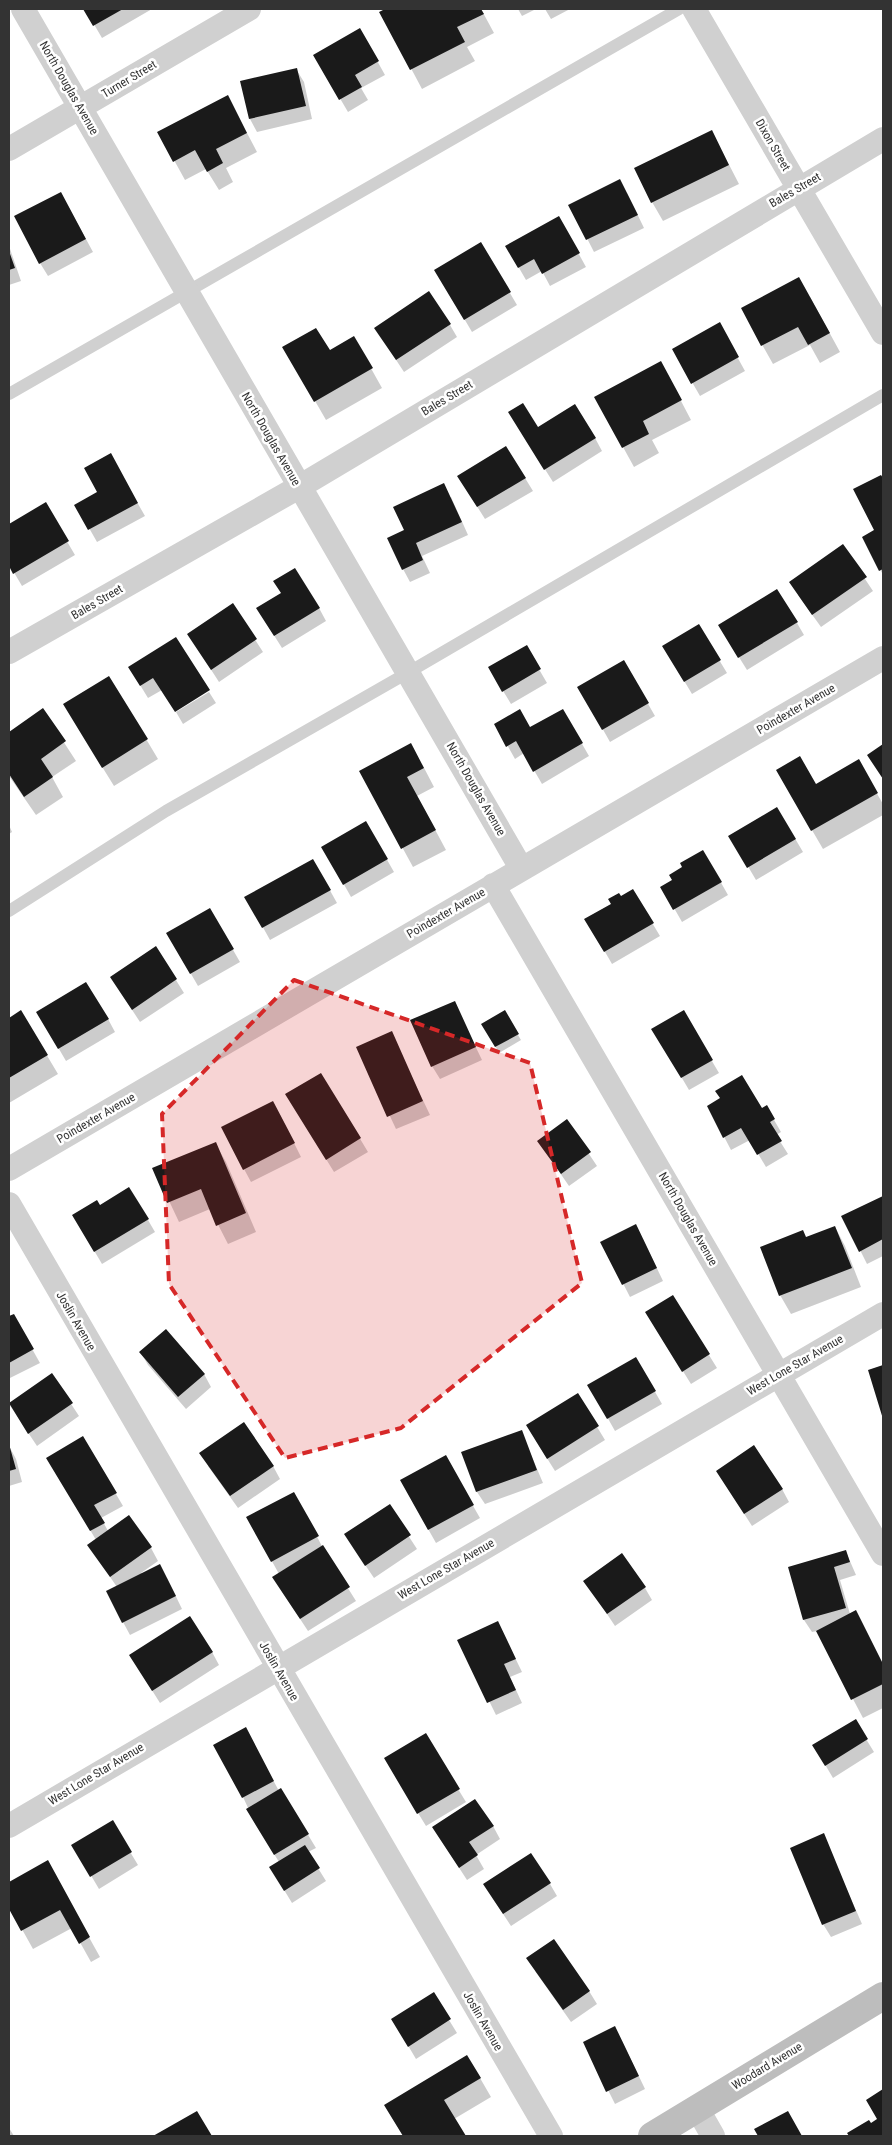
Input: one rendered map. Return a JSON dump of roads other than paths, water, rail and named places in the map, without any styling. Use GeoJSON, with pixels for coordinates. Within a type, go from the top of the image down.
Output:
{"type":"FeatureCollection","features":[{"type":"Feature","properties":{"kind":"street","name":"North Douglas Avenue"},"geometry":{"type":"LineString","coordinates":[[23,9],[521,868]]}},
{"type":"Feature","properties":{"kind":"street","name":"Turner Street"},"geometry":{"type":"LineString","coordinates":[[9,149],[249,9]]}},
{"type":"Feature","properties":{"kind":"street","name":"Dixon Street"},"geometry":{"type":"LineString","coordinates":[[694,9],[883,333]]}},
{"type":"Feature","properties":{"kind":"street","name":"Bales Street"},"geometry":{"type":"LineString","coordinates":[[9,652],[299,487],[883,139]]}},
{"type":"Feature","properties":{"kind":"street","name":"Poindexter Avenue"},"geometry":{"type":"LineString","coordinates":[[9,1169],[883,658]]}},
{"type":"Feature","properties":{"kind":"street","name":"North Douglas Avenue"},"geometry":{"type":"LineString","coordinates":[[494,885],[883,1554]]}},
{"type":"Feature","properties":{"kind":"street","name":"Joslin Avenue"},"geometry":{"type":"LineString","coordinates":[[9,1204],[276,1668],[551,2136]]}},
{"type":"Feature","properties":{"kind":"street","name":"West Lone Star Avenue"},"geometry":{"type":"LineString","coordinates":[[9,1826],[883,1314]]}},
{"type":"Feature","properties":{"kind":"street","name":"Woodard Avenue"},"geometry":{"type":"LineString","coordinates":[[652,2136],[883,1996]]}},
{"type":"Feature","properties":{"kind":"street"},"geometry":{"type":"LineString","coordinates":[[697,2108],[713,2136]]}},
{"type":"Feature","properties":{"kind":"lane"},"geometry":{"type":"LineString","coordinates":[[9,394],[679,9]]}},
{"type":"Feature","properties":{"kind":"lane"},"geometry":{"type":"LineString","coordinates":[[9,911],[166,811],[409,672],[883,395]]}}]}
